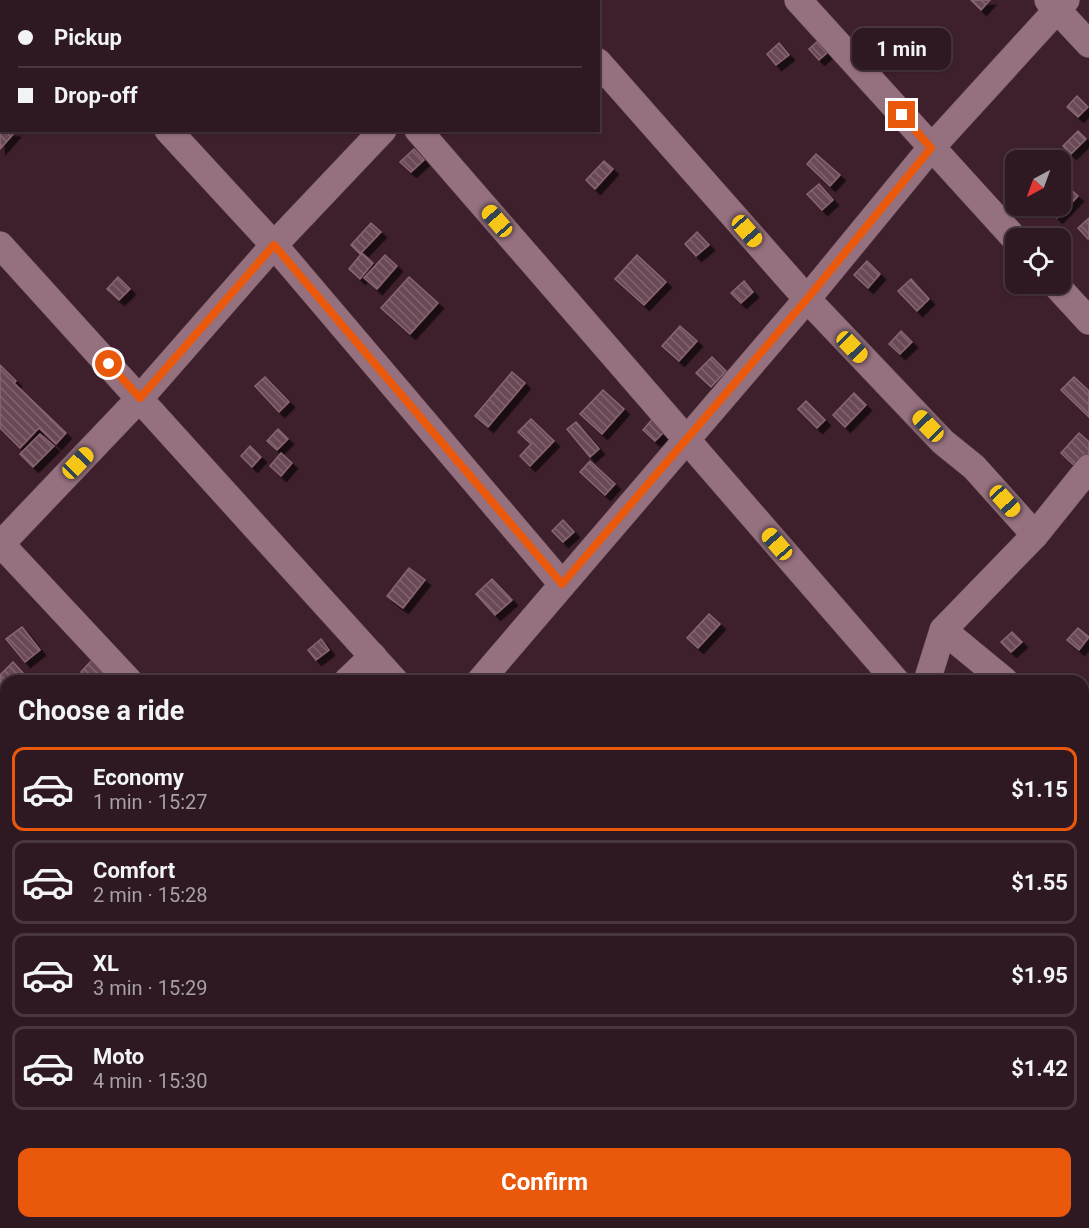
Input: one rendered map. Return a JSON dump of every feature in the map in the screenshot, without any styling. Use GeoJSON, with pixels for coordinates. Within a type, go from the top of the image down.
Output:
{"type":"FeatureCollection","features":[{"type":"Feature","properties":{"kind":"street"},"geometry":{"type":"LineString","coordinates":[[798,0],[1005,228]]}},
{"type":"Feature","properties":{"kind":"street"},"geometry":{"type":"LineString","coordinates":[[485,675],[807,299],[931,148],[1057,3],[1089,44]]}},
{"type":"Feature","properties":{"kind":"street"},"geometry":{"type":"LineString","coordinates":[[600,64],[807,299],[943,442],[974,467],[1035,535]]}},
{"type":"Feature","properties":{"kind":"street"},"geometry":{"type":"LineString","coordinates":[[170,132],[274,245],[562,584]]}},
{"type":"Feature","properties":{"kind":"street"},"geometry":{"type":"LineString","coordinates":[[123,675],[0,544],[140,398],[274,245],[381,132]]}},
{"type":"Feature","properties":{"kind":"street"},"geometry":{"type":"LineString","coordinates":[[420,132],[892,675]]}},
{"type":"Feature","properties":{"kind":"street"},"geometry":{"type":"LineString","coordinates":[[0,245],[390,675]]}},
{"type":"Feature","properties":{"kind":"street"},"geometry":{"type":"LineString","coordinates":[[1064,294],[1089,321]]}},
{"type":"Feature","properties":{"kind":"street"},"geometry":{"type":"LineString","coordinates":[[929,675],[943,630],[1035,535],[1089,468]]}},
{"type":"Feature","properties":{"kind":"street"},"geometry":{"type":"LineString","coordinates":[[943,630],[998,675]]}},
{"type":"Feature","properties":{"kind":"street"},"geometry":{"type":"LineString","coordinates":[[353,675],[373,656]]}},
{"type":"Feature","properties":{"kind":"building"},"geometry":{"type":"Polygon","coordinates":[[[971,0],[990,0],[981,10],[971,0]]]}},
{"type":"Feature","properties":{"kind":"building"},"geometry":{"type":"Polygon","coordinates":[[[819,40],[829,51],[819,60],[809,49],[819,40]]]}},
{"type":"Feature","properties":{"kind":"building"},"geometry":{"type":"Polygon","coordinates":[[[779,43],[789,55],[776,65],[767,54],[779,43]]]}},
{"type":"Feature","properties":{"kind":"building"},"geometry":{"type":"Polygon","coordinates":[[[1077,96],[1088,107],[1078,117],[1067,107],[1077,96]]]}},
{"type":"Feature","properties":{"kind":"building"},"geometry":{"type":"Polygon","coordinates":[[[1078,131],[1086,139],[1071,154],[1071,150],[1063,146],[1078,131]]]}},
{"type":"Feature","properties":{"kind":"building"},"geometry":{"type":"Polygon","coordinates":[[[0,132],[15,132],[0,149],[0,132]]]}},
{"type":"Feature","properties":{"kind":"building"},"geometry":{"type":"Polygon","coordinates":[[[414,149],[424,160],[411,172],[400,162],[414,149]]]}},
{"type":"Feature","properties":{"kind":"building"},"geometry":{"type":"Polygon","coordinates":[[[816,154],[840,175],[830,186],[807,164],[816,154]]]}},
{"type":"Feature","properties":{"kind":"building"},"geometry":{"type":"Polygon","coordinates":[[[604,161],[613,169],[595,189],[586,180],[604,161]]]}},
{"type":"Feature","properties":{"kind":"building"},"geometry":{"type":"Polygon","coordinates":[[[819,184],[833,200],[822,210],[807,194],[819,184]]]}},
{"type":"Feature","properties":{"kind":"building"},"geometry":{"type":"Polygon","coordinates":[[[1071,190],[1078,196],[1071,203],[1071,190]]]}},
{"type":"Feature","properties":{"kind":"building"},"geometry":{"type":"Polygon","coordinates":[[[1089,218],[1089,238],[1088,239],[1078,228],[1089,218]]]}},
{"type":"Feature","properties":{"kind":"building"},"geometry":{"type":"Polygon","coordinates":[[[371,223],[381,232],[360,254],[351,245],[371,223]]]}},
{"type":"Feature","properties":{"kind":"building"},"geometry":{"type":"Polygon","coordinates":[[[697,232],[709,245],[696,256],[685,244],[697,232]]]}},
{"type":"Feature","properties":{"kind":"building"},"geometry":{"type":"Polygon","coordinates":[[[362,253],[373,263],[360,279],[349,269],[362,253]]]}},
{"type":"Feature","properties":{"kind":"building"},"geometry":{"type":"Polygon","coordinates":[[[385,255],[397,266],[377,289],[364,278],[385,255]]]}},
{"type":"Feature","properties":{"kind":"building"},"geometry":{"type":"Polygon","coordinates":[[[637,255],[666,282],[644,305],[615,279],[637,255]]]}},
{"type":"Feature","properties":{"kind":"building"},"geometry":{"type":"Polygon","coordinates":[[[867,261],[880,274],[868,288],[854,275],[867,261]]]}},
{"type":"Feature","properties":{"kind":"building"},"geometry":{"type":"Polygon","coordinates":[[[118,277],[130,289],[119,300],[107,289],[118,277]]]}},
{"type":"Feature","properties":{"kind":"building"},"geometry":{"type":"Polygon","coordinates":[[[409,277],[438,303],[410,334],[381,308],[409,277]]]}},
{"type":"Feature","properties":{"kind":"building"},"geometry":{"type":"Polygon","coordinates":[[[911,279],[929,299],[917,311],[898,291],[911,279]]]}},
{"type":"Feature","properties":{"kind":"building"},"geometry":{"type":"Polygon","coordinates":[[[744,281],[753,292],[741,303],[731,293],[744,281]]]}},
{"type":"Feature","properties":{"kind":"building"},"geometry":{"type":"Polygon","coordinates":[[[680,326],[697,341],[679,361],[662,346],[680,326]]]}},
{"type":"Feature","properties":{"kind":"building"},"geometry":{"type":"Polygon","coordinates":[[[901,331],[912,342],[900,354],[889,344],[901,331]]]}},
{"type":"Feature","properties":{"kind":"building"},"geometry":{"type":"Polygon","coordinates":[[[712,357],[726,371],[711,387],[696,373],[712,357]]]}},
{"type":"Feature","properties":{"kind":"building"},"geometry":{"type":"Polygon","coordinates":[[[0,365],[16,381],[14,383],[66,433],[56,444],[39,428],[20,448],[0,428],[0,365]]]}},
{"type":"Feature","properties":{"kind":"building"},"geometry":{"type":"Polygon","coordinates":[[[512,372],[525,383],[488,427],[475,416],[512,372]]]}},
{"type":"Feature","properties":{"kind":"building"},"geometry":{"type":"Polygon","coordinates":[[[265,377],[289,402],[279,412],[255,386],[265,377]]]}},
{"type":"Feature","properties":{"kind":"building"},"geometry":{"type":"Polygon","coordinates":[[[1074,377],[1089,391],[1089,417],[1061,390],[1074,377]]]}},
{"type":"Feature","properties":{"kind":"building"},"geometry":{"type":"Polygon","coordinates":[[[603,390],[624,409],[602,434],[580,414],[603,390]]]}},
{"type":"Feature","properties":{"kind":"building"},"geometry":{"type":"Polygon","coordinates":[[[854,393],[866,405],[845,427],[833,415],[854,393]]]}},
{"type":"Feature","properties":{"kind":"building"},"geometry":{"type":"Polygon","coordinates":[[[806,401],[825,420],[817,428],[798,409],[806,401]]]}},
{"type":"Feature","properties":{"kind":"building"},"geometry":{"type":"Polygon","coordinates":[[[655,416],[668,428],[655,441],[643,430],[655,416]]]}},
{"type":"Feature","properties":{"kind":"building"},"geometry":{"type":"Polygon","coordinates":[[[531,419],[554,441],[530,466],[520,456],[531,444],[518,432],[531,419]]]}},
{"type":"Feature","properties":{"kind":"building"},"geometry":{"type":"Polygon","coordinates":[[[576,422],[599,449],[590,457],[567,429],[576,422]]]}},
{"type":"Feature","properties":{"kind":"building"},"geometry":{"type":"Polygon","coordinates":[[[278,429],[288,439],[277,450],[267,441],[278,429]]]}},
{"type":"Feature","properties":{"kind":"building"},"geometry":{"type":"Polygon","coordinates":[[[1079,433],[1089,442],[1089,458],[1078,469],[1061,453],[1079,433]]]}},
{"type":"Feature","properties":{"kind":"building"},"geometry":{"type":"Polygon","coordinates":[[[40,434],[54,446],[33,467],[20,454],[40,434]]]}},
{"type":"Feature","properties":{"kind":"building"},"geometry":{"type":"Polygon","coordinates":[[[250,446],[261,457],[252,467],[241,456],[250,446]]]}},
{"type":"Feature","properties":{"kind":"building"},"geometry":{"type":"Polygon","coordinates":[[[281,453],[292,463],[281,476],[270,466],[281,453]]]}},
{"type":"Feature","properties":{"kind":"building"},"geometry":{"type":"Polygon","coordinates":[[[590,461],[615,484],[605,495],[580,472],[590,461]]]}},
{"type":"Feature","properties":{"kind":"building"},"geometry":{"type":"Polygon","coordinates":[[[563,520],[574,532],[563,542],[552,531],[563,520]]]}},
{"type":"Feature","properties":{"kind":"building"},"geometry":{"type":"Polygon","coordinates":[[[409,568],[425,580],[403,608],[387,596],[409,568]]]}},
{"type":"Feature","properties":{"kind":"building"},"geometry":{"type":"Polygon","coordinates":[[[492,579],[512,600],[495,615],[476,594],[492,579]]]}},
{"type":"Feature","properties":{"kind":"building"},"geometry":{"type":"Polygon","coordinates":[[[709,614],[720,624],[698,648],[687,638],[709,614]]]}},
{"type":"Feature","properties":{"kind":"building"},"geometry":{"type":"Polygon","coordinates":[[[22,627],[40,650],[25,662],[6,639],[22,627]]]}},
{"type":"Feature","properties":{"kind":"building"},"geometry":{"type":"Polygon","coordinates":[[[1078,628],[1089,637],[1079,650],[1067,640],[1078,628]]]}},
{"type":"Feature","properties":{"kind":"building"},"geometry":{"type":"Polygon","coordinates":[[[1012,632],[1022,642],[1011,652],[1001,642],[1012,632]]]}},
{"type":"Feature","properties":{"kind":"building"},"geometry":{"type":"Polygon","coordinates":[[[321,639],[329,650],[316,660],[308,650],[321,639]]]}},
{"type":"Feature","properties":{"kind":"building"},"geometry":{"type":"Polygon","coordinates":[[[92,660],[107,675],[84,675],[81,672],[92,660]]]}},
{"type":"Feature","properties":{"kind":"building"},"geometry":{"type":"Polygon","coordinates":[[[13,662],[23,673],[21,675],[0,675],[13,662]]]}},
{"type":"Feature","properties":{"kind":"route"},"geometry":{"type":"LineString","coordinates":[[109,364],[140,398],[274,245],[562,584],[807,299],[931,148],[902,115]]}}]}
